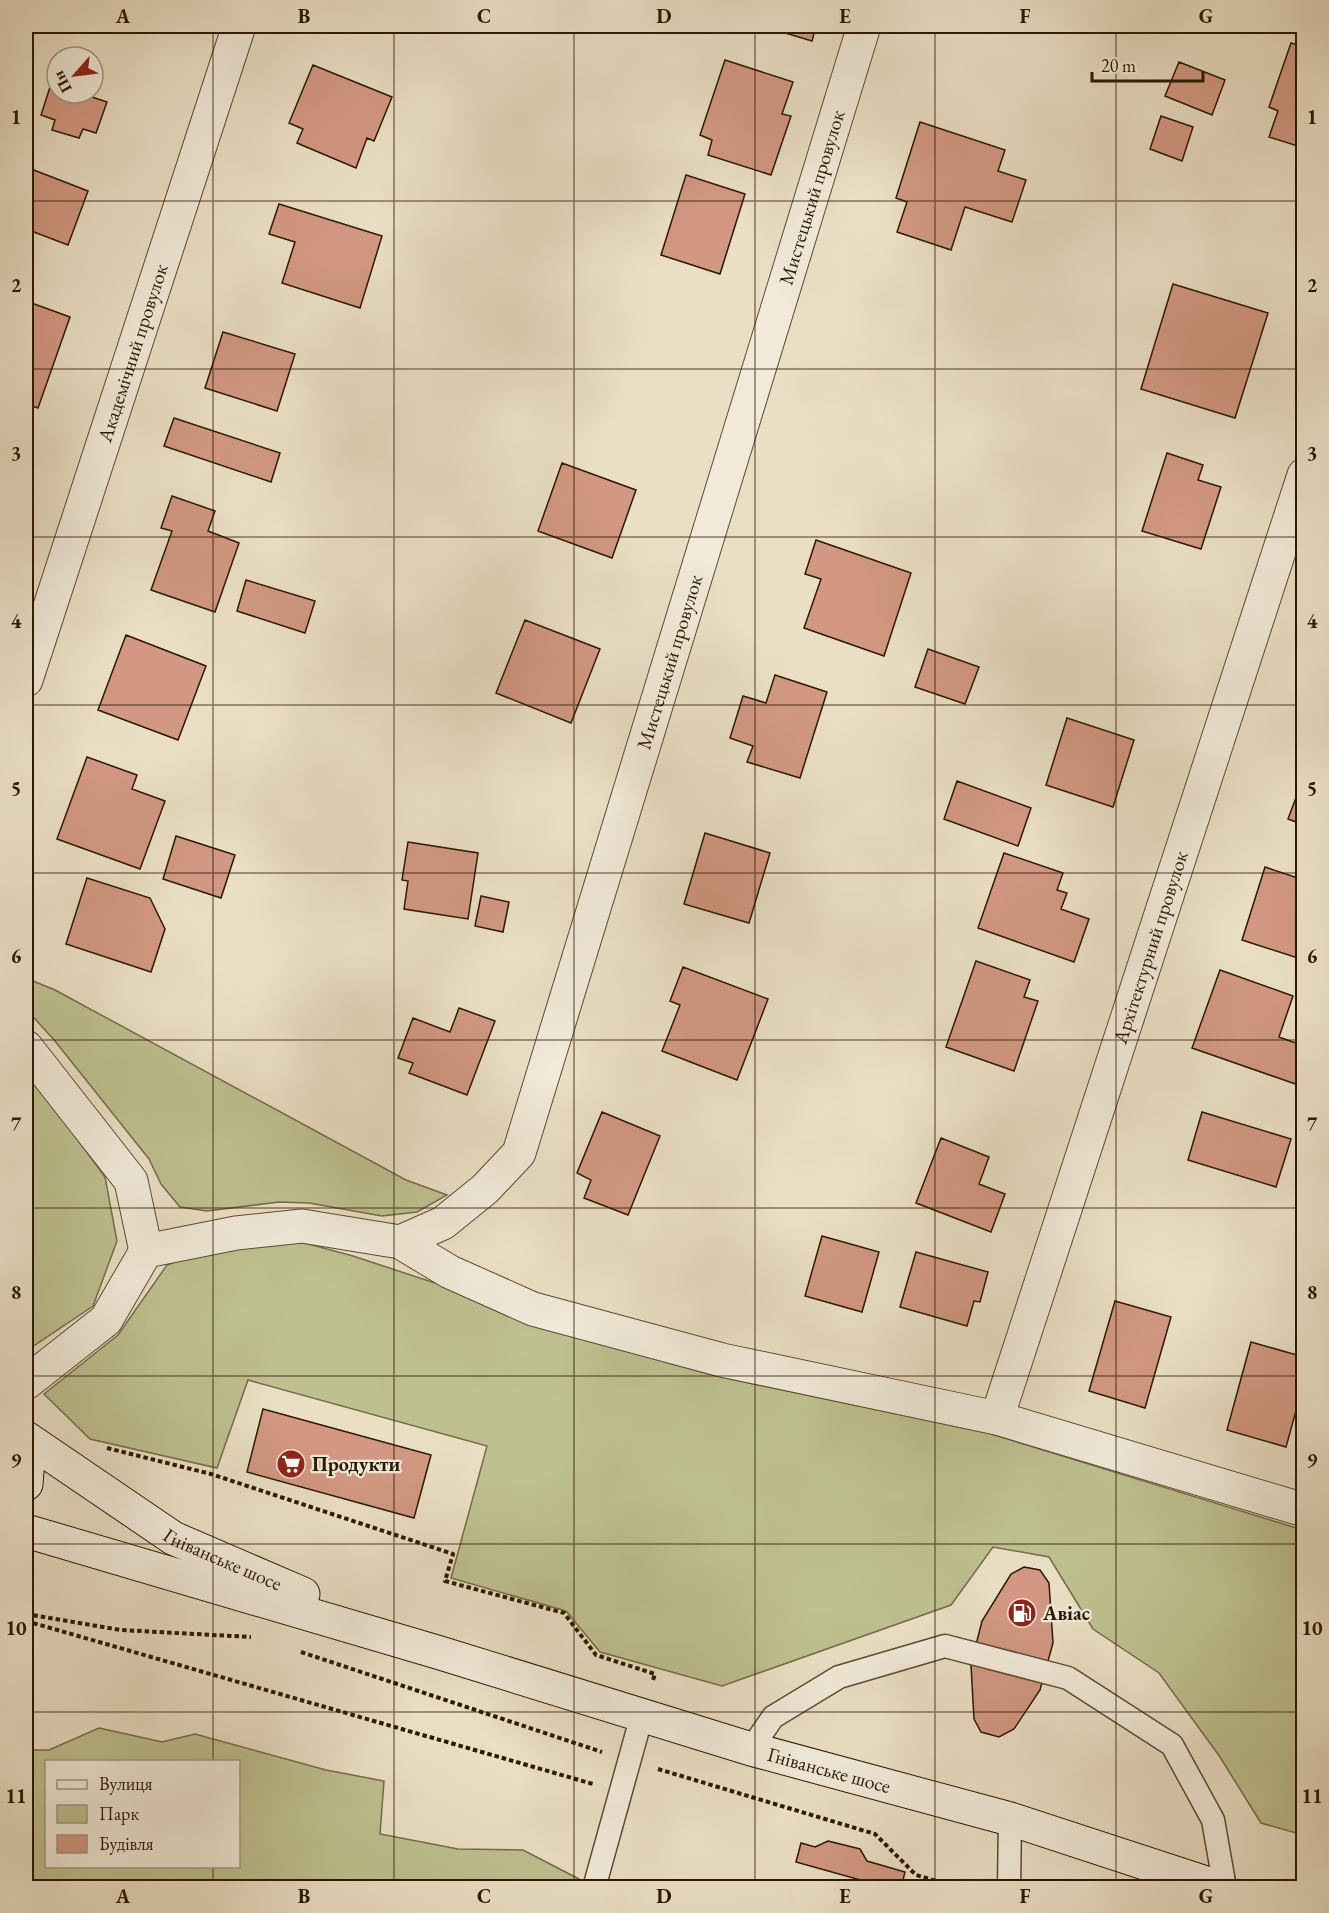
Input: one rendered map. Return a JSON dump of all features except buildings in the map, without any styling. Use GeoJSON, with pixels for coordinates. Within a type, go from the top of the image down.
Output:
{"type":"FeatureCollection","features":[{"type":"Feature","properties":{"kind":"street","name":"Академічний провулок"},"geometry":{"type":"LineString","coordinates":[[26,680],[239,26]]}},
{"type":"Feature","properties":{"kind":"street","name":"Мистецький провулок"},"geometry":{"type":"LineString","coordinates":[[400,1242],[443,1223],[485,1189],[519,1153],[864,26]]}},
{"type":"Feature","properties":{"kind":"street","name":"Архітектурний провулок"},"geometry":{"type":"LineString","coordinates":[[997,1418],[1304,475]]}},
{"type":"Feature","properties":{"kind":"street"},"geometry":{"type":"LineString","coordinates":[[26,1047],[131,1181],[146,1251],[106,1320],[26,1383]]}},
{"type":"Feature","properties":{"kind":"street"},"geometry":{"type":"LineString","coordinates":[[146,1251],[236,1233],[302,1226],[400,1242],[450,1272],[533,1310],[722,1360],[997,1418],[1304,1510]]}},
{"type":"Feature","properties":{"kind":"street","name":"Гніванське шосе"},"geometry":{"type":"LineString","coordinates":[[26,1438],[173,1538],[437,1652]]}},
{"type":"Feature","properties":{"kind":"street"},"geometry":{"type":"LineString","coordinates":[[26,1448],[28,1460],[26,1484]]}},
{"type":"Feature","properties":{"kind":"street","name":"Гніванське шосе"},"geometry":{"type":"LineString","coordinates":[[26,1531],[437,1652],[751,1749],[1010,1819],[1223,1887]]}},
{"type":"Feature","properties":{"kind":"lane"},"geometry":{"type":"LineString","coordinates":[[751,1749],[773,1717],[839,1677],[945,1646],[1068,1678],[1172,1745],[1213,1820],[1223,1887]]}},
{"type":"Feature","properties":{"kind":"lane"},"geometry":{"type":"LineString","coordinates":[[594,1887],[642,1715]]}},
{"type":"Feature","properties":{"kind":"lane"},"geometry":{"type":"LineString","coordinates":[[1009,1887],[1010,1819]]}},
{"type":"Feature","properties":{"kind":"path"},"geometry":{"type":"LineString","coordinates":[[98,1445],[211,1474],[453,1554],[445,1581],[564,1613],[596,1655],[655,1674],[642,1715]]}},
{"type":"Feature","properties":{"kind":"path"},"geometry":{"type":"LineString","coordinates":[[26,1614],[121,1630],[256,1637]]}},
{"type":"Feature","properties":{"kind":"path"},"geometry":{"type":"LineString","coordinates":[[26,1621],[621,1792]]}},
{"type":"Feature","properties":{"kind":"path"},"geometry":{"type":"LineString","coordinates":[[290,1649],[628,1760],[875,1834],[916,1875],[960,1887]]}},
{"type":"Feature","properties":{"kind":"green space"},"geometry":{"type":"Polygon","coordinates":[[[26,978],[55,990],[406,1180],[447,1195],[417,1212],[382,1216],[309,1203],[279,1202],[207,1211],[180,1207],[161,1184],[149,1159],[55,1041],[26,1009],[26,978]]]}},
{"type":"Feature","properties":{"kind":"green space"},"geometry":{"type":"Polygon","coordinates":[[[26,1074],[105,1177],[117,1241],[93,1306],[26,1351],[26,1074]]]}},
{"type":"Feature","properties":{"kind":"green space"},"geometry":{"type":"Polygon","coordinates":[[[286,1238],[353,1256],[438,1284],[529,1324],[720,1377],[991,1434],[1303,1530],[1303,1835],[1261,1823],[1220,1757],[1159,1673],[1093,1629],[1049,1557],[993,1547],[951,1605],[722,1686],[600,1652],[566,1611],[451,1578],[487,1446],[248,1380],[217,1468],[90,1439],[44,1394],[118,1335],[167,1265],[217,1246],[286,1238]]]}},
{"type":"Feature","properties":{"kind":"green space"},"geometry":{"type":"Polygon","coordinates":[[[99,1728],[162,1742],[195,1734],[326,1770],[384,1781],[380,1834],[458,1849],[523,1850],[579,1879],[577,1887],[26,1887],[26,1750],[49,1750],[99,1728]]]}},
{"type":"Feature","properties":{"kind":"place","name":"Продукти"},"geometry":{"type":"Point","coordinates":[291,1464]}},
{"type":"Feature","properties":{"kind":"place","name":"Авіас"},"geometry":{"type":"Point","coordinates":[1022,1613]}}]}
